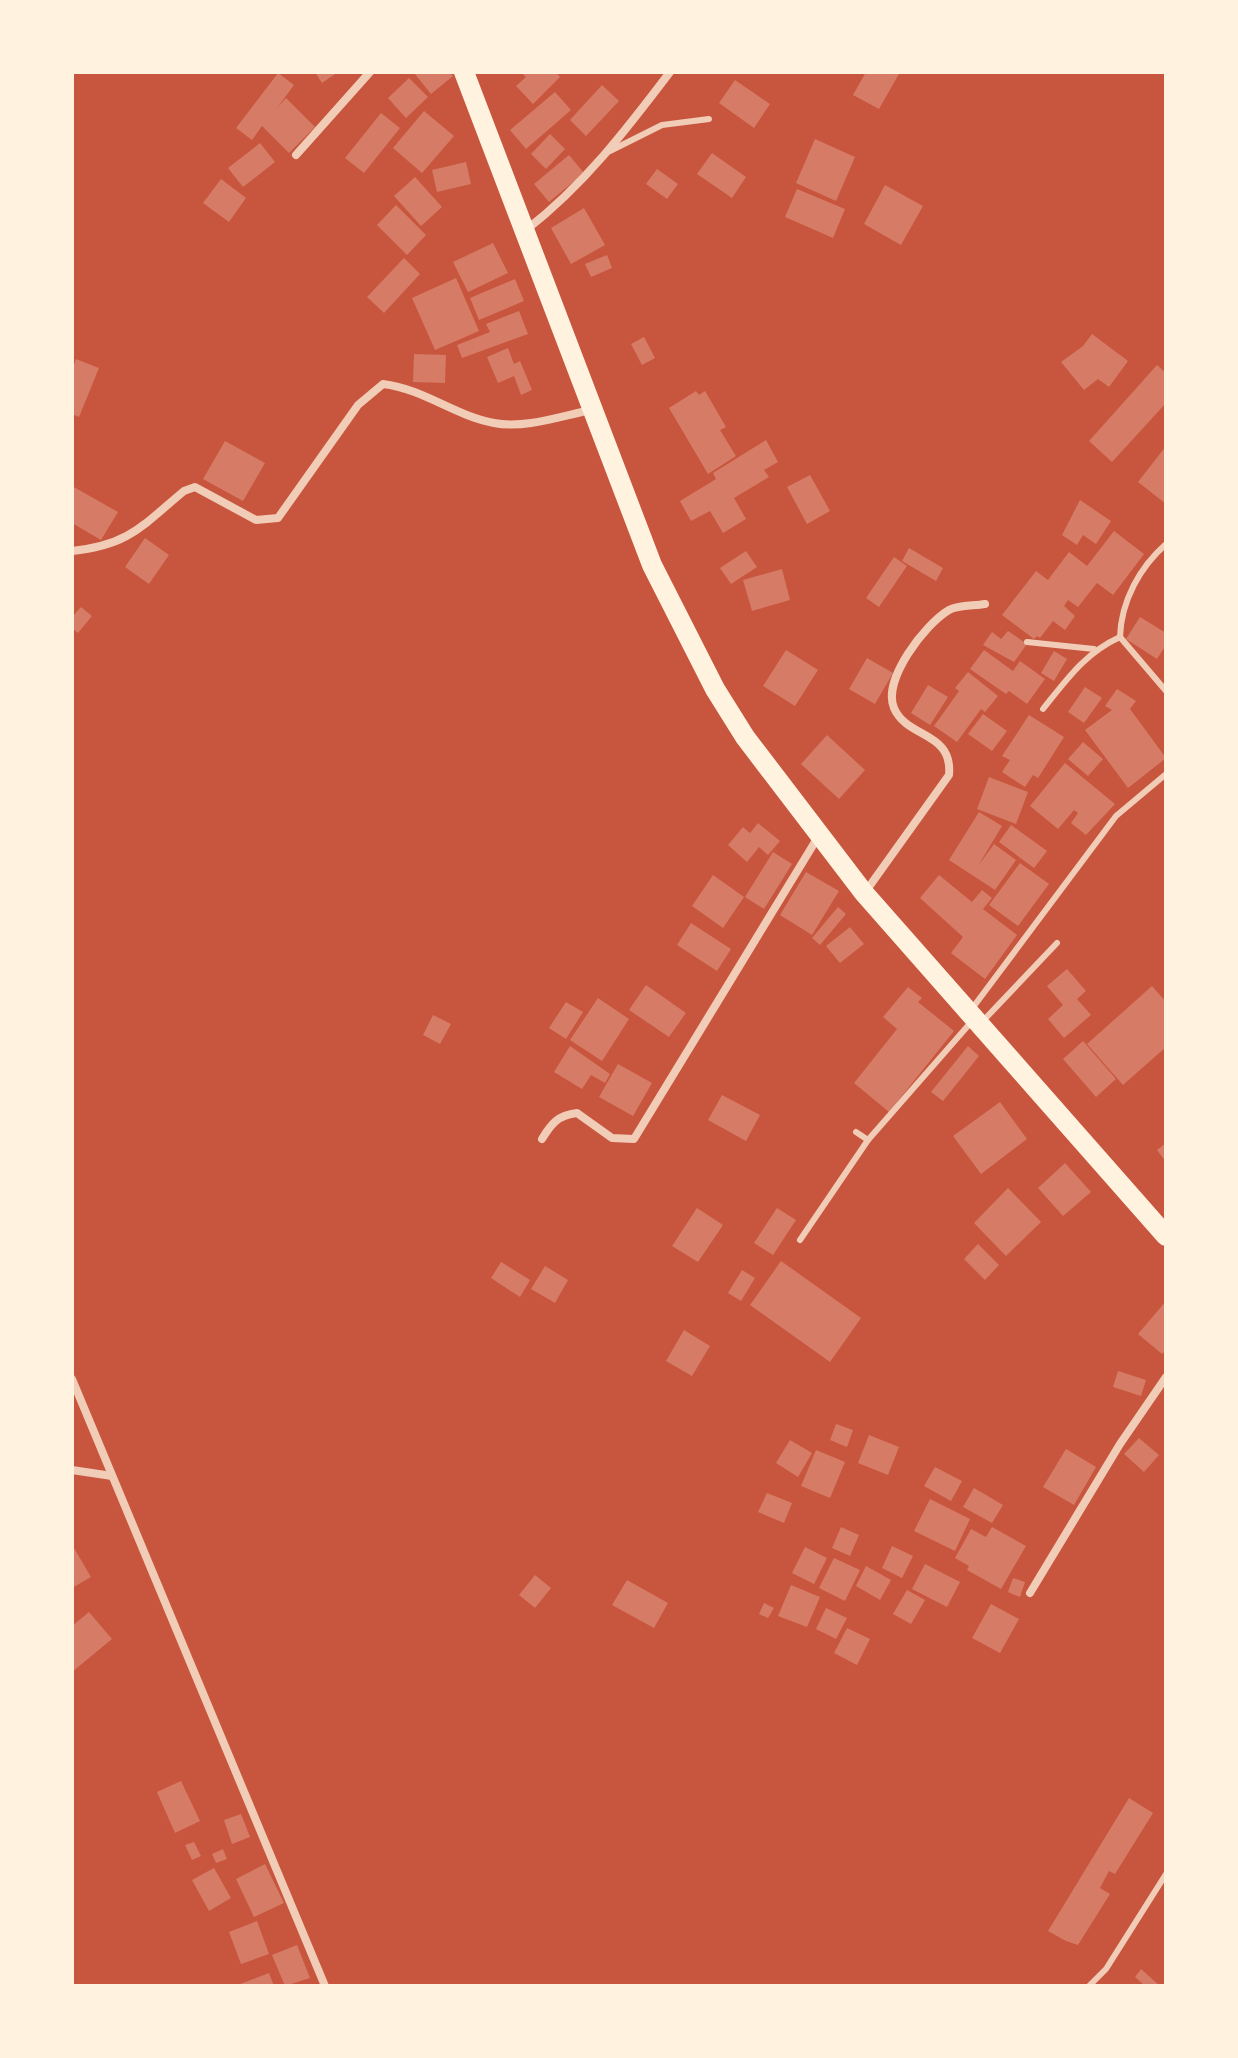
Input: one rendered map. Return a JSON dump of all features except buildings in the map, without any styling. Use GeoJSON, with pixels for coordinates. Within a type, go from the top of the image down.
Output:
{"type":"FeatureCollection","features":[{"type":"Feature","properties":{"kind":"highway"},"geometry":{"type":"LineString","coordinates":[[464,72],[652,565],[715,689],[745,737],[864,893],[1166,1236]]}},
{"type":"Feature","properties":{"kind":"street"},"geometry":{"type":"LineString","coordinates":[[296,155],[370,72]]}},
{"type":"Feature","properties":{"kind":"street"},"geometry":{"type":"LineString","coordinates":[[526,230],[563,201],[610,151],[670,72]]}},
{"type":"Feature","properties":{"kind":"street"},"geometry":{"type":"LineString","coordinates":[[72,551],[107,547],[130,537],[184,491],[195,487],[256,520],[278,518],[358,405],[383,384],[407,387],[493,423],[522,424],[592,410]]}},
{"type":"Feature","properties":{"kind":"street"},"geometry":{"type":"LineString","coordinates":[[864,893],[949,775],[950,760],[943,747],[908,723],[894,709],[892,689],[896,672],[925,632],[950,609],[985,604]]}},
{"type":"Feature","properties":{"kind":"street"},"geometry":{"type":"LineString","coordinates":[[542,1139],[551,1125],[563,1115],[577,1113],[612,1138],[634,1139],[819,836]]}},
{"type":"Feature","properties":{"kind":"street"},"geometry":{"type":"LineString","coordinates":[[1030,1593],[1120,1444],[1166,1377]]}},
{"type":"Feature","properties":{"kind":"street"},"geometry":{"type":"LineString","coordinates":[[72,1379],[325,1986]]}},
{"type":"Feature","properties":{"kind":"street"},"geometry":{"type":"LineString","coordinates":[[72,1470],[112,1476]]}},
{"type":"Feature","properties":{"kind":"lane"},"geometry":{"type":"LineString","coordinates":[[610,151],[662,125],[709,119]]}},
{"type":"Feature","properties":{"kind":"lane"},"geometry":{"type":"LineString","coordinates":[[1166,544],[1146,562],[1120,616],[1120,637],[1166,691]]}},
{"type":"Feature","properties":{"kind":"lane"},"geometry":{"type":"LineString","coordinates":[[1043,709],[1094,649],[1120,637]]}},
{"type":"Feature","properties":{"kind":"lane"},"geometry":{"type":"LineString","coordinates":[[1027,642],[1094,649]]}},
{"type":"Feature","properties":{"kind":"lane"},"geometry":{"type":"LineString","coordinates":[[800,1240],[868,1140],[974,1019],[1116,816],[1166,774]]}},
{"type":"Feature","properties":{"kind":"lane"},"geometry":{"type":"LineString","coordinates":[[974,1019],[1057,943]]}},
{"type":"Feature","properties":{"kind":"lane"},"geometry":{"type":"LineString","coordinates":[[856,1132],[868,1140]]}},
{"type":"Feature","properties":{"kind":"lane"},"geometry":{"type":"LineString","coordinates":[[1089,1986],[1112,1960],[1166,1874]]}}]}
